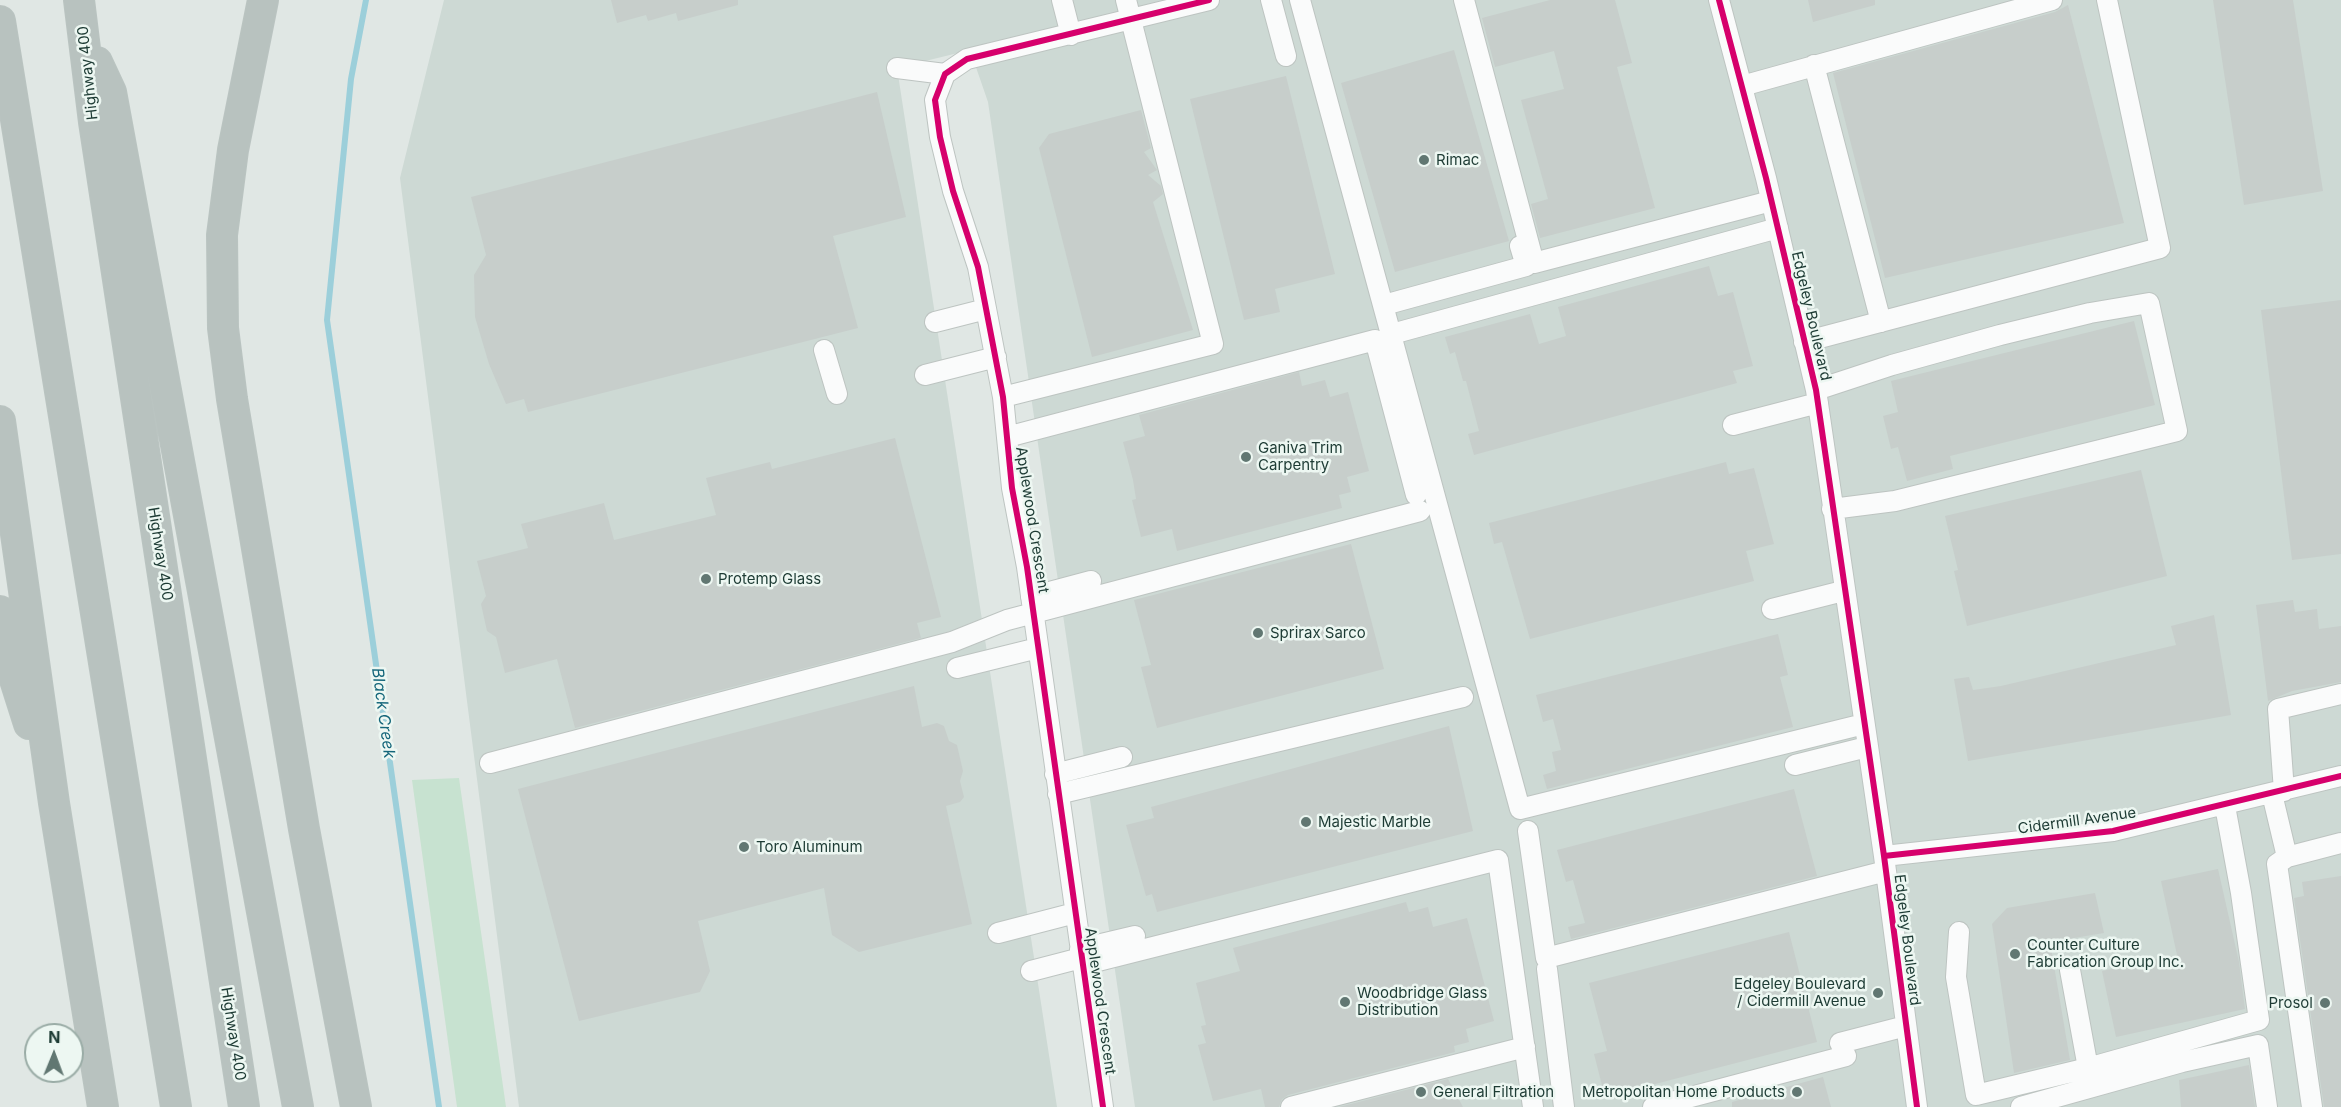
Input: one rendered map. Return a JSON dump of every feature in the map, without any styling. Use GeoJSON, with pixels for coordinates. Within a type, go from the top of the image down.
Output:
{"type":"FeatureCollection","features":[{"type":"Feature","properties":{"kind":"highway","name":"Highway 400"},"geometry":{"type":"LineString","coordinates":[[79,0],[94,122],[244,1107]]}},
{"type":"Feature","properties":{"kind":"highway"},"geometry":{"type":"LineString","coordinates":[[263,0],[232,150],[222,235],[223,328],[232,399],[302,817],[356,1107]]}},
{"type":"Feature","properties":{"kind":"highway"},"geometry":{"type":"LineString","coordinates":[[0,21],[176,1107]]}},
{"type":"Feature","properties":{"kind":"highway"},"geometry":{"type":"LineString","coordinates":[[85,39],[111,92],[298,1107]]}},
{"type":"Feature","properties":{"kind":"highway"},"geometry":{"type":"LineString","coordinates":[[0,421],[54,803],[103,1107]]}},
{"type":"Feature","properties":{"kind":"highway"},"geometry":{"type":"LineString","coordinates":[[0,611],[9,661],[54,803]]}},
{"type":"Feature","properties":{"kind":"street"},"geometry":{"type":"LineString","coordinates":[[1062,0],[1071,35]]}},
{"type":"Feature","properties":{"kind":"street"},"geometry":{"type":"LineString","coordinates":[[1003,397],[1213,344],[1126,0]]}},
{"type":"Feature","properties":{"kind":"street"},"geometry":{"type":"LineString","coordinates":[[897,68],[945,74],[967,59],[1209,0]]}},
{"type":"Feature","properties":{"kind":"street"},"geometry":{"type":"LineString","coordinates":[[1271,0],[1286,56]]}},
{"type":"Feature","properties":{"kind":"street"},"geometry":{"type":"LineString","coordinates":[[1300,0],[1520,809],[1864,724]]}},
{"type":"Feature","properties":{"kind":"street"},"geometry":{"type":"LineString","coordinates":[[1384,305],[1526,266],[1453,0]]}},
{"type":"Feature","properties":{"kind":"street"},"geometry":{"type":"LineString","coordinates":[[1464,0],[1534,263],[1771,201]]}},
{"type":"Feature","properties":{"kind":"street","name":"Edgeley Boulevard"},"geometry":{"type":"LineString","coordinates":[[1719,0],[1778,228],[1817,396],[1886,869],[1917,1107]]}},
{"type":"Feature","properties":{"kind":"street"},"geometry":{"type":"LineString","coordinates":[[1742,86],[2052,0]]}},
{"type":"Feature","properties":{"kind":"street"},"geometry":{"type":"LineString","coordinates":[[1804,342],[2160,248],[2107,0]]}},
{"type":"Feature","properties":{"kind":"street"},"geometry":{"type":"LineString","coordinates":[[1814,65],[1881,322]]}},
{"type":"Feature","properties":{"kind":"street","name":"Applewood Crescent"},"geometry":{"type":"LineString","coordinates":[[945,74],[935,100],[940,136],[953,191],[978,267],[1003,397],[1012,488],[1033,605],[1102,1107]]}},
{"type":"Feature","properties":{"kind":"street"},"geometry":{"type":"LineString","coordinates":[[1392,334],[1778,228]]}},
{"type":"Feature","properties":{"kind":"street"},"geometry":{"type":"LineString","coordinates":[[1733,425],[1817,396],[1892,365],[2090,313],[2149,303],[2178,431],[1895,501],[1832,509]]}},
{"type":"Feature","properties":{"kind":"street"},"geometry":{"type":"LineString","coordinates":[[935,322],[986,309]]}},
{"type":"Feature","properties":{"kind":"street"},"geometry":{"type":"LineString","coordinates":[[1007,437],[1375,340],[1418,503],[1033,605]]}},
{"type":"Feature","properties":{"kind":"street"},"geometry":{"type":"LineString","coordinates":[[824,350],[837,394]]}},
{"type":"Feature","properties":{"kind":"street"},"geometry":{"type":"LineString","coordinates":[[925,375],[996,357]]}},
{"type":"Feature","properties":{"kind":"street"},"geometry":{"type":"LineString","coordinates":[[490,763],[952,642],[1091,581]]}},
{"type":"Feature","properties":{"kind":"street"},"geometry":{"type":"LineString","coordinates":[[1772,609],[1844,591]]}},
{"type":"Feature","properties":{"kind":"street"},"geometry":{"type":"LineString","coordinates":[[983,628],[990,660]]}},
{"type":"Feature","properties":{"kind":"street"},"geometry":{"type":"LineString","coordinates":[[957,668],[1038,648]]}},
{"type":"Feature","properties":{"kind":"street"},"geometry":{"type":"LineString","coordinates":[[2287,857],[2278,792],[2278,709],[2341,694]]}},
{"type":"Feature","properties":{"kind":"street"},"geometry":{"type":"LineString","coordinates":[[1058,794],[1463,697]]}},
{"type":"Feature","properties":{"kind":"street"},"geometry":{"type":"LineString","coordinates":[[1795,765],[1867,747]]}},
{"type":"Feature","properties":{"kind":"street"},"geometry":{"type":"LineString","coordinates":[[1055,774],[1122,757]]}},
{"type":"Feature","properties":{"kind":"street","name":"Cidermill Avenue"},"geometry":{"type":"LineString","coordinates":[[1886,869],[2113,831],[2225,806],[2341,776]]}},
{"type":"Feature","properties":{"kind":"street"},"geometry":{"type":"LineString","coordinates":[[1959,932],[1956,977],[1976,1095],[2088,1068],[2259,1020],[2225,806]]}},
{"type":"Feature","properties":{"kind":"street"},"geometry":{"type":"LineString","coordinates":[[1528,831],[1546,958],[1886,869]]}},
{"type":"Feature","properties":{"kind":"street"},"geometry":{"type":"LineString","coordinates":[[2312,1107],[2277,864],[2287,857],[2341,843]]}},
{"type":"Feature","properties":{"kind":"street"},"geometry":{"type":"LineString","coordinates":[[1030,971],[1498,860],[1533,1107]]}},
{"type":"Feature","properties":{"kind":"street"},"geometry":{"type":"LineString","coordinates":[[1804,903],[1886,869]]}},
{"type":"Feature","properties":{"kind":"street"},"geometry":{"type":"LineString","coordinates":[[998,933],[1075,913]]}},
{"type":"Feature","properties":{"kind":"street"},"geometry":{"type":"LineString","coordinates":[[1081,958],[1136,936]]}},
{"type":"Feature","properties":{"kind":"street"},"geometry":{"type":"LineString","coordinates":[[1547,969],[1564,1107]]}},
{"type":"Feature","properties":{"kind":"street"},"geometry":{"type":"LineString","coordinates":[[2070,970],[2088,1068]]}},
{"type":"Feature","properties":{"kind":"street"},"geometry":{"type":"LineString","coordinates":[[1653,1107],[1843,1049],[1906,1026]]}},
{"type":"Feature","properties":{"kind":"street"},"geometry":{"type":"LineString","coordinates":[[2021,1107],[2182,1062],[2258,1045],[2267,1107]]}},
{"type":"Feature","properties":{"kind":"street"},"geometry":{"type":"LineString","coordinates":[[1291,1107],[1525,1047]]}},
{"type":"Feature","properties":{"kind":"shaded area"},"geometry":{"type":"Polygon","coordinates":[[[444,0],[2341,0],[2341,1107],[1135,1107],[988,102],[970,50],[897,68],[1057,1107],[519,1107],[400,178],[444,0]]]}},
{"type":"Feature","properties":{"kind":"green space"},"geometry":{"type":"Polygon","coordinates":[[[459,778],[506,1107],[457,1107],[412,780],[459,778]]]}},
{"type":"Feature","properties":{"kind":"building"},"geometry":{"type":"Polygon","coordinates":[[[611,0],[738,0],[738,5],[678,21],[676,13],[648,21],[646,15],[617,23],[611,0]]]}},
{"type":"Feature","properties":{"kind":"building"},"geometry":{"type":"Polygon","coordinates":[[[1550,0],[1615,0],[1632,63],[1617,67],[1655,208],[1540,238],[1531,204],[1548,199],[1521,100],[1564,89],[1554,51],[1495,67],[1482,18],[1550,0]]]}},
{"type":"Feature","properties":{"kind":"building"},"geometry":{"type":"Polygon","coordinates":[[[1808,0],[1875,0],[1875,5],[1813,22],[1808,0]]]}},
{"type":"Feature","properties":{"kind":"building"},"geometry":{"type":"Polygon","coordinates":[[[2213,0],[2293,0],[2323,191],[2244,205],[2213,0]]]}},
{"type":"Feature","properties":{"kind":"building"},"geometry":{"type":"Polygon","coordinates":[[[2068,5],[2124,223],[1885,278],[1833,73],[2055,12],[2068,5]]]}},
{"type":"Feature","properties":{"kind":"building","name":"Rimac"},"geometry":{"type":"Polygon","coordinates":[[[1454,50],[1509,241],[1395,272],[1341,83],[1454,50]]]}},
{"type":"Feature","properties":{"kind":"building"},"geometry":{"type":"Polygon","coordinates":[[[1286,76],[1335,274],[1275,289],[1280,312],[1244,320],[1190,99],[1286,76]]]}},
{"type":"Feature","properties":{"kind":"building"},"geometry":{"type":"Polygon","coordinates":[[[877,92],[906,217],[833,236],[858,328],[528,412],[524,399],[506,404],[489,364],[475,317],[474,275],[486,255],[471,197],[877,92]]]}},
{"type":"Feature","properties":{"kind":"building"},"geometry":{"type":"Polygon","coordinates":[[[1141,110],[1151,148],[1144,152],[1157,170],[1148,175],[1161,186],[1163,194],[1153,202],[1193,330],[1092,357],[1039,148],[1049,134],[1141,110]]]}},
{"type":"Feature","properties":{"kind":"building"},"geometry":{"type":"Polygon","coordinates":[[[1709,266],[1718,296],[1733,292],[1753,366],[1733,371],[1737,383],[1474,455],[1468,434],[1479,431],[1466,381],[1463,381],[1455,352],[1450,354],[1445,337],[1530,314],[1539,344],[1566,336],[1558,307],[1709,266]]]}},
{"type":"Feature","properties":{"kind":"building"},"geometry":{"type":"Polygon","coordinates":[[[2341,300],[2341,554],[2292,560],[2261,310],[2341,300]]]}},
{"type":"Feature","properties":{"kind":"building"},"geometry":{"type":"Polygon","coordinates":[[[2134,321],[2155,405],[1950,456],[1953,469],[1907,481],[1898,447],[1891,449],[1883,416],[1898,412],[1891,381],[2134,321]]]}},
{"type":"Feature","properties":{"kind":"building","name":"Ganiva Trim Carpentry"},"geometry":{"type":"Polygon","coordinates":[[[1299,372],[1302,386],[1325,380],[1330,397],[1348,392],[1369,471],[1347,477],[1351,492],[1339,495],[1342,508],[1177,551],[1172,529],[1141,537],[1132,500],[1136,499],[1133,480],[1123,442],[1145,436],[1139,415],[1299,372]]]}},
{"type":"Feature","properties":{"kind":"building","name":"Protemp Glass"},"geometry":{"type":"Polygon","coordinates":[[[895,438],[941,617],[917,623],[921,638],[575,728],[557,659],[505,673],[496,637],[487,631],[481,604],[486,596],[477,561],[528,548],[521,524],[604,503],[614,540],[716,515],[706,478],[770,462],[772,469],[895,438]]]}},
{"type":"Feature","properties":{"kind":"building"},"geometry":{"type":"Polygon","coordinates":[[[1726,462],[1729,474],[1754,468],[1774,544],[1746,551],[1754,581],[1530,639],[1502,542],[1494,544],[1489,523],[1726,462]]]}},
{"type":"Feature","properties":{"kind":"building"},"geometry":{"type":"Polygon","coordinates":[[[2141,470],[2167,576],[1967,626],[1954,571],[1958,570],[1945,516],[2141,470]]]}},
{"type":"Feature","properties":{"kind":"building","name":"Sprirax Sarco"},"geometry":{"type":"Polygon","coordinates":[[[1351,544],[1384,669],[1157,728],[1141,667],[1151,665],[1134,600],[1351,544]]]}},
{"type":"Feature","properties":{"kind":"building"},"geometry":{"type":"Polygon","coordinates":[[[2293,600],[2295,612],[2317,609],[2319,629],[2341,626],[2341,682],[2292,691],[2268,701],[2256,605],[2293,600]]]}},
{"type":"Feature","properties":{"kind":"building"},"geometry":{"type":"Polygon","coordinates":[[[2214,615],[2231,715],[1968,761],[1954,679],[1969,677],[1973,690],[2001,686],[2176,645],[2171,626],[2214,615]]]}},
{"type":"Feature","properties":{"kind":"building"},"geometry":{"type":"Polygon","coordinates":[[[1778,634],[1788,675],[1780,677],[1793,727],[1547,789],[1543,775],[1556,771],[1552,752],[1561,750],[1553,719],[1543,722],[1536,695],[1778,634]]]}},
{"type":"Feature","properties":{"kind":"building","name":"Toro Aluminum"},"geometry":{"type":"Polygon","coordinates":[[[914,686],[922,727],[937,723],[944,726],[949,741],[957,745],[963,771],[960,781],[964,797],[960,802],[946,806],[972,924],[859,952],[832,935],[824,888],[698,921],[710,971],[700,992],[579,1021],[518,789],[914,686]]]}},
{"type":"Feature","properties":{"kind":"building","name":"Majestic Marble"},"geometry":{"type":"Polygon","coordinates":[[[1449,726],[1473,831],[1157,912],[1152,894],[1146,896],[1126,825],[1154,818],[1151,807],[1449,726]]]}},
{"type":"Feature","properties":{"kind":"building"},"geometry":{"type":"Polygon","coordinates":[[[1794,789],[1817,876],[1571,939],[1568,927],[1585,923],[1573,880],[1566,882],[1557,850],[1794,789]]]}},
{"type":"Feature","properties":{"kind":"building"},"geometry":{"type":"Polygon","coordinates":[[[2218,869],[2239,962],[2245,1009],[2116,1037],[2102,971],[2177,955],[2161,881],[2218,869]]]}},
{"type":"Feature","properties":{"kind":"building","name":"Prosol"},"geometry":{"type":"Polygon","coordinates":[[[2341,876],[2341,1107],[2324,1107],[2294,898],[2304,896],[2302,882],[2341,876]]]}},
{"type":"Feature","properties":{"kind":"building"},"geometry":{"type":"Polygon","coordinates":[[[2095,893],[2104,933],[2050,942],[2070,1060],[2014,1073],[1992,924],[2007,908],[2095,893]]]}},
{"type":"Feature","properties":{"kind":"building","name":"Woodbridge Glass Distribution"},"geometry":{"type":"Polygon","coordinates":[[[1406,902],[1409,912],[1428,907],[1433,927],[1467,918],[1494,1021],[1466,1029],[1469,1042],[1454,1046],[1455,1052],[1288,1095],[1282,1099],[1279,1107],[1265,1107],[1261,1089],[1213,1101],[1198,1045],[1206,1043],[1201,1026],[1206,1025],[1196,983],[1240,971],[1233,948],[1406,902]]]}},
{"type":"Feature","properties":{"kind":"building"},"geometry":{"type":"Polygon","coordinates":[[[1789,932],[1817,1042],[1605,1097],[1594,1054],[1607,1051],[1589,983],[1789,932]]]}},
{"type":"Feature","properties":{"kind":"building"},"geometry":{"type":"Polygon","coordinates":[[[2249,1065],[2255,1107],[2181,1107],[2179,1080],[2249,1065]]]}},
{"type":"Feature","properties":{"kind":"building","name":"Metropolitan Home Products"},"geometry":{"type":"Polygon","coordinates":[[[1823,1077],[1831,1107],[1732,1107],[1732,1102],[1823,1077]]]}},
{"type":"Feature","properties":{"kind":"building","name":"General Filtration"},"geometry":{"type":"Polygon","coordinates":[[[1448,1079],[1463,1107],[1339,1107],[1448,1079]]]}},
{"type":"Feature","properties":{"kind":"waterway","name":"Black Creek"},"geometry":{"type":"LineString","coordinates":[[366,0],[351,79],[327,320],[439,1107]]}},
{"type":"Feature","properties":{"kind":"cycle path"},"geometry":{"type":"LineString","coordinates":[[1103,1107],[1027,567],[1012,488],[1003,397],[978,267],[953,191],[940,137],[935,100],[945,74],[967,59],[1209,0]]}},
{"type":"Feature","properties":{"kind":"cycle path"},"geometry":{"type":"LineString","coordinates":[[1719,0],[1766,178],[1816,390],[1884,856],[1917,1107]]}},
{"type":"Feature","properties":{"kind":"cycle path"},"geometry":{"type":"LineString","coordinates":[[1884,856],[2113,831],[2341,776]]}},
{"type":"Feature","properties":{"kind":"place","name":"Rimac"},"geometry":{"type":"Point","coordinates":[1424,160]}},
{"type":"Feature","properties":{"kind":"place","name":"Ganiva Trim Carpentry"},"geometry":{"type":"Point","coordinates":[1246,457]}},
{"type":"Feature","properties":{"kind":"place","name":"Protemp Glass"},"geometry":{"type":"Point","coordinates":[706,579]}},
{"type":"Feature","properties":{"kind":"place","name":"Sprirax Sarco"},"geometry":{"type":"Point","coordinates":[1258,633]}},
{"type":"Feature","properties":{"kind":"place","name":"Majestic Marble"},"geometry":{"type":"Point","coordinates":[1306,822]}},
{"type":"Feature","properties":{"kind":"place","name":"Toro Aluminum"},"geometry":{"type":"Point","coordinates":[744,847]}},
{"type":"Feature","properties":{"kind":"place","name":"Counter Culture Fabrication Group Inc."},"geometry":{"type":"Point","coordinates":[2015,954]}},
{"type":"Feature","properties":{"kind":"place","name":"Edgeley Boulevard / Cidermill Avenue"},"geometry":{"type":"Point","coordinates":[1878,993]}},
{"type":"Feature","properties":{"kind":"place","name":"Woodbridge Glass Distribution"},"geometry":{"type":"Point","coordinates":[1345,1002]}},
{"type":"Feature","properties":{"kind":"place","name":"Prosol"},"geometry":{"type":"Point","coordinates":[2325,1003]}},
{"type":"Feature","properties":{"kind":"place","name":"General Filtration"},"geometry":{"type":"Point","coordinates":[1421,1092]}},
{"type":"Feature","properties":{"kind":"place","name":"Metropolitan Home Products"},"geometry":{"type":"Point","coordinates":[1797,1092]}}]}
